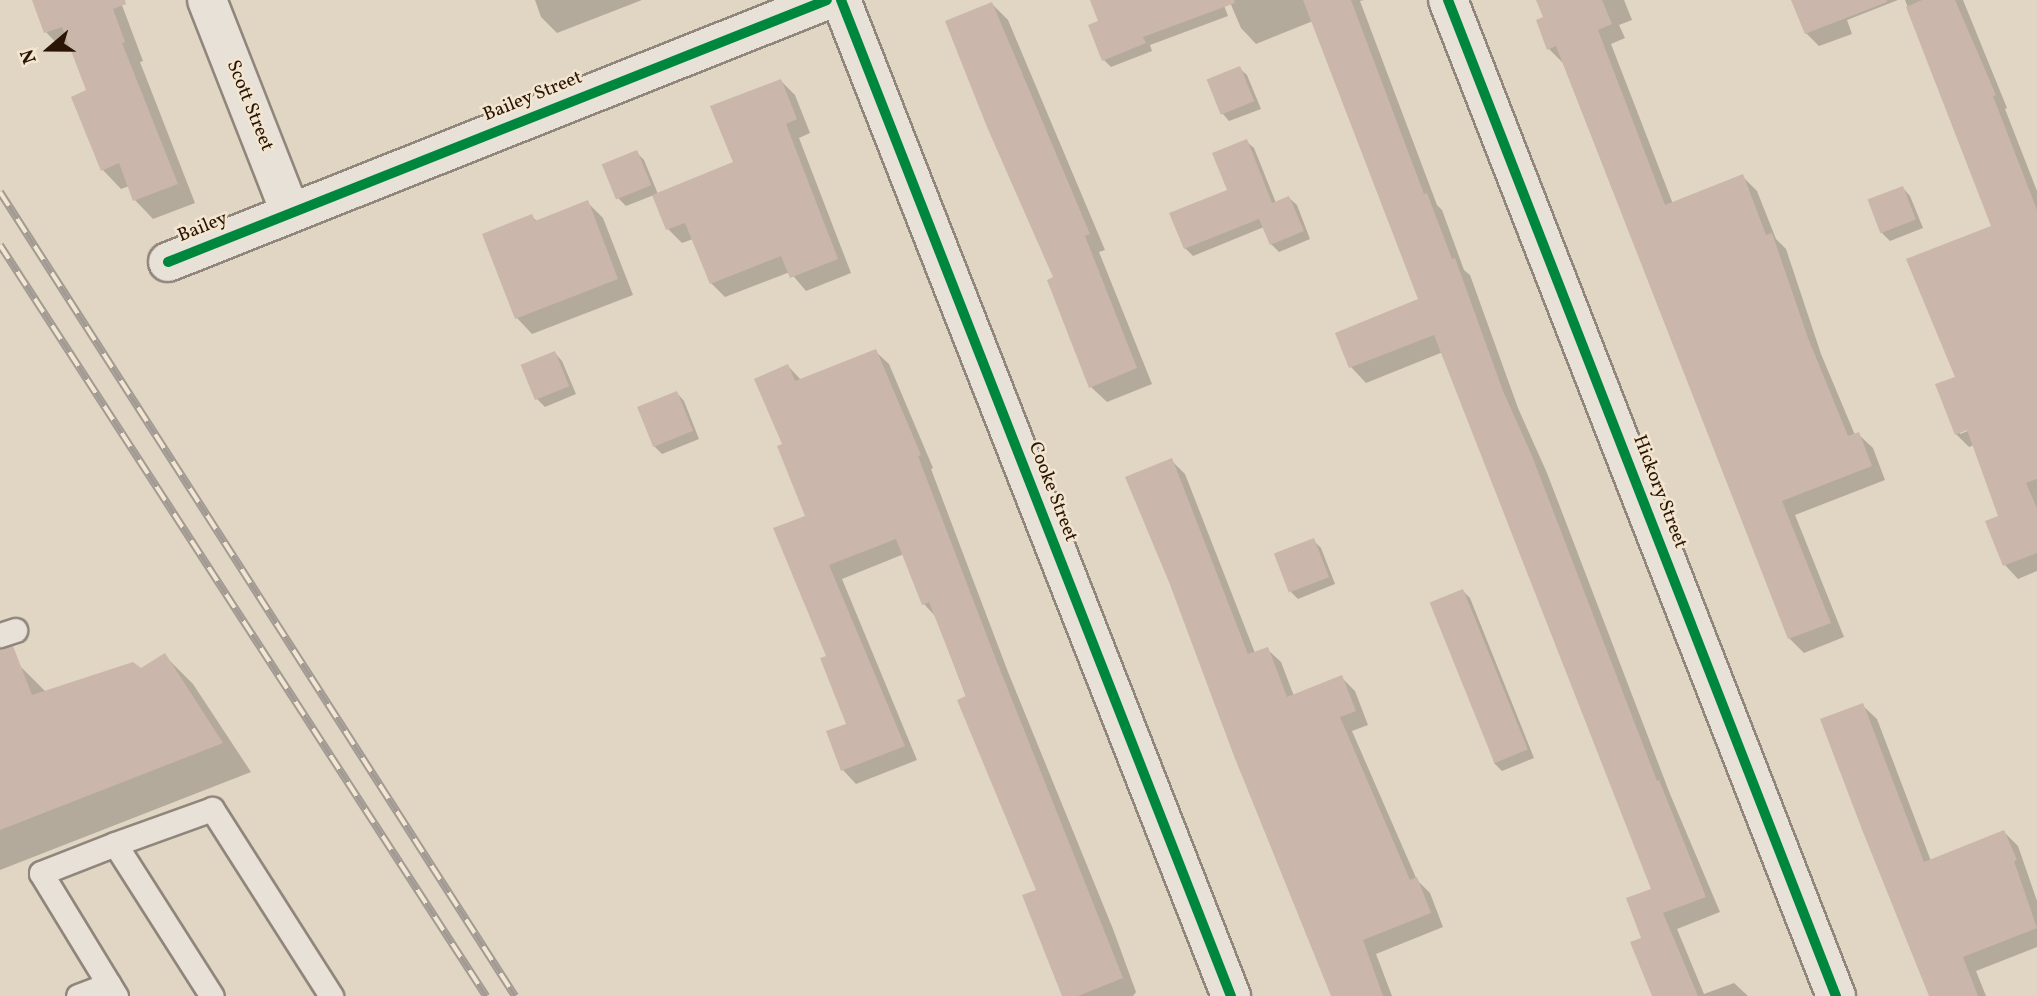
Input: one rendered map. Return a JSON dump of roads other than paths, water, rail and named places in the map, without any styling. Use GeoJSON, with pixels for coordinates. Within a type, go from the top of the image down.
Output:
{"type":"FeatureCollection","features":[{"type":"Feature","properties":{"kind":"street","name":"Scott Street"},"geometry":{"type":"LineString","coordinates":[[207,0],[290,212]]}},
{"type":"Feature","properties":{"kind":"street","name":"Bailey Street"},"geometry":{"type":"LineString","coordinates":[[253,227],[827,0]]}},
{"type":"Feature","properties":{"kind":"street","name":"Cooke Street"},"geometry":{"type":"LineString","coordinates":[[841,0],[1231,996]]}},
{"type":"Feature","properties":{"kind":"street","name":"Hickory Street"},"geometry":{"type":"LineString","coordinates":[[1448,0],[1836,996]]}},
{"type":"Feature","properties":{"kind":"street","name":"Bailey"},"geometry":{"type":"LineString","coordinates":[[168,262],[253,227]]}},
{"type":"Feature","properties":{"kind":"lane"},"geometry":{"type":"LineString","coordinates":[[78,996],[113,990],[41,873],[212,809],[331,996]]}},
{"type":"Feature","properties":{"kind":"lane"},"geometry":{"type":"LineString","coordinates":[[116,844],[212,996]]}},
{"type":"Feature","properties":{"kind":"railway"},"geometry":{"type":"LineString","coordinates":[[0,192],[515,996]]}},
{"type":"Feature","properties":{"kind":"railway"},"geometry":{"type":"LineString","coordinates":[[0,245],[486,996]]}}]}
